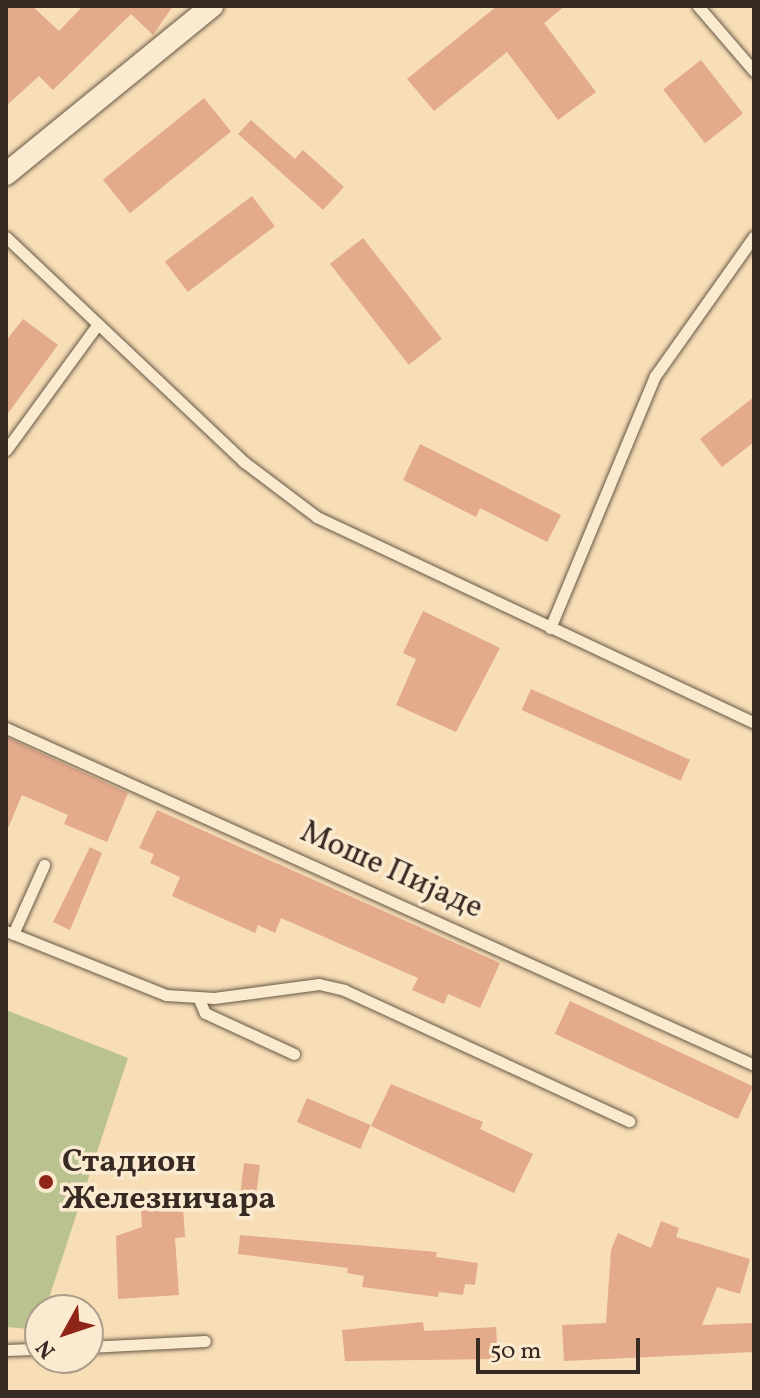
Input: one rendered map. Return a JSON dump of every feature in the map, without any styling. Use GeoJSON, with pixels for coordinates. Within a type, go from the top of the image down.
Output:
{"type":"FeatureCollection","features":[{"type":"Feature","properties":{"kind":"street"},"geometry":{"type":"LineString","coordinates":[[6,174],[212,6]]}},
{"type":"Feature","properties":{"kind":"lane"},"geometry":{"type":"LineString","coordinates":[[698,6],[754,71]]}},
{"type":"Feature","properties":{"kind":"lane"},"geometry":{"type":"LineString","coordinates":[[550,628],[655,376],[754,236]]}},
{"type":"Feature","properties":{"kind":"lane"},"geometry":{"type":"LineString","coordinates":[[6,237],[244,462],[317,517],[754,723]]}},
{"type":"Feature","properties":{"kind":"lane"},"geometry":{"type":"LineString","coordinates":[[6,450],[98,324]]}},
{"type":"Feature","properties":{"kind":"lane","name":"Моше Пијаде"},"geometry":{"type":"LineString","coordinates":[[6,728],[754,1065]]}},
{"type":"Feature","properties":{"kind":"lane"},"geometry":{"type":"LineString","coordinates":[[44,865],[9,932],[149,990],[199,999],[319,984],[344,990],[629,1121]]}},
{"type":"Feature","properties":{"kind":"lane"},"geometry":{"type":"LineString","coordinates":[[199,999],[205,1013],[294,1054]]}},
{"type":"Feature","properties":{"kind":"lane"},"geometry":{"type":"LineString","coordinates":[[104,1346],[205,1341]]}},
{"type":"Feature","properties":{"kind":"green space","name":"Стадион Железничара"},"geometry":{"type":"Polygon","coordinates":[[[6,1010],[128,1058],[50,1294],[24,1294],[24,1329],[6,1327],[6,1010]]]}},
{"type":"Feature","properties":{"kind":"building"},"geometry":{"type":"Polygon","coordinates":[[[6,6],[32,6],[59,31],[83,6],[173,6],[153,35],[131,14],[53,90],[39,76],[6,106],[6,6]]]}},
{"type":"Feature","properties":{"kind":"building"},"geometry":{"type":"Polygon","coordinates":[[[497,6],[565,6],[544,23],[596,92],[558,120],[507,52],[434,111],[407,79],[497,6]]]}},
{"type":"Feature","properties":{"kind":"building"},"geometry":{"type":"Polygon","coordinates":[[[701,60],[743,114],[705,143],[663,90],[701,60]]]}},
{"type":"Feature","properties":{"kind":"building"},"geometry":{"type":"Polygon","coordinates":[[[204,98],[231,131],[130,213],[103,180],[204,98]]]}},
{"type":"Feature","properties":{"kind":"building"},"geometry":{"type":"Polygon","coordinates":[[[251,120],[295,159],[303,150],[344,187],[323,210],[238,134],[251,120]]]}},
{"type":"Feature","properties":{"kind":"building"},"geometry":{"type":"Polygon","coordinates":[[[252,196],[275,226],[188,292],[165,262],[252,196]]]}},
{"type":"Feature","properties":{"kind":"building"},"geometry":{"type":"Polygon","coordinates":[[[363,238],[442,339],[409,365],[330,264],[363,238]]]}},
{"type":"Feature","properties":{"kind":"building"},"geometry":{"type":"Polygon","coordinates":[[[23,319],[58,345],[6,416],[6,341],[23,319]]]}},
{"type":"Feature","properties":{"kind":"building"},"geometry":{"type":"Polygon","coordinates":[[[754,397],[754,442],[722,467],[700,439],[754,397]]]}},
{"type":"Feature","properties":{"kind":"building"},"geometry":{"type":"Polygon","coordinates":[[[420,444],[561,515],[547,542],[480,508],[476,517],[403,480],[420,444]]]}},
{"type":"Feature","properties":{"kind":"building"},"geometry":{"type":"Polygon","coordinates":[[[423,611],[500,648],[456,732],[396,705],[416,659],[403,653],[423,611]]]}},
{"type":"Feature","properties":{"kind":"building"},"geometry":{"type":"Polygon","coordinates":[[[531,689],[690,760],[681,781],[522,710],[531,689]]]}},
{"type":"Feature","properties":{"kind":"building"},"geometry":{"type":"Polygon","coordinates":[[[6,737],[128,793],[107,842],[64,824],[68,815],[22,795],[6,833],[6,737]]]}},
{"type":"Feature","properties":{"kind":"building"},"geometry":{"type":"Polygon","coordinates":[[[157,810],[500,963],[480,1008],[448,994],[444,1004],[412,990],[418,978],[281,918],[275,933],[258,925],[255,933],[172,896],[180,877],[150,863],[154,854],[139,848],[157,810]]]}},
{"type":"Feature","properties":{"kind":"building"},"geometry":{"type":"Polygon","coordinates":[[[90,847],[102,853],[70,930],[53,922],[90,847]]]}},
{"type":"Feature","properties":{"kind":"building"},"geometry":{"type":"Polygon","coordinates":[[[570,1001],[753,1086],[738,1119],[555,1034],[570,1001]]]}},
{"type":"Feature","properties":{"kind":"building"},"geometry":{"type":"Polygon","coordinates":[[[391,1084],[483,1122],[480,1129],[533,1154],[514,1193],[371,1126],[391,1084]]]}},
{"type":"Feature","properties":{"kind":"building"},"geometry":{"type":"Polygon","coordinates":[[[307,1098],[371,1125],[360,1149],[297,1122],[307,1098]]]}},
{"type":"Feature","properties":{"kind":"building"},"geometry":{"type":"Polygon","coordinates":[[[244,1163],[260,1165],[255,1202],[239,1200],[244,1163]]]}},
{"type":"Feature","properties":{"kind":"building"},"geometry":{"type":"Polygon","coordinates":[[[183,1208],[185,1237],[175,1238],[179,1295],[118,1299],[116,1236],[142,1227],[141,1210],[183,1208]]]}},
{"type":"Feature","properties":{"kind":"building"},"geometry":{"type":"Polygon","coordinates":[[[661,1221],[679,1228],[676,1237],[750,1259],[740,1294],[717,1287],[702,1325],[754,1323],[754,1352],[564,1361],[562,1325],[606,1323],[611,1250],[618,1233],[651,1248],[661,1221]]]}},
{"type":"Feature","properties":{"kind":"building"},"geometry":{"type":"Polygon","coordinates":[[[240,1235],[437,1252],[436,1257],[478,1263],[475,1285],[465,1284],[463,1295],[439,1292],[438,1297],[362,1287],[364,1276],[347,1273],[348,1268],[238,1254],[240,1235]]]}},
{"type":"Feature","properties":{"kind":"building"},"geometry":{"type":"Polygon","coordinates":[[[423,1322],[424,1331],[496,1327],[498,1359],[345,1361],[342,1330],[423,1322]]]}},
{"type":"Feature","properties":{"kind":"place","name":"Стадион Железничара"},"geometry":{"type":"Point","coordinates":[46,1182]}}]}
